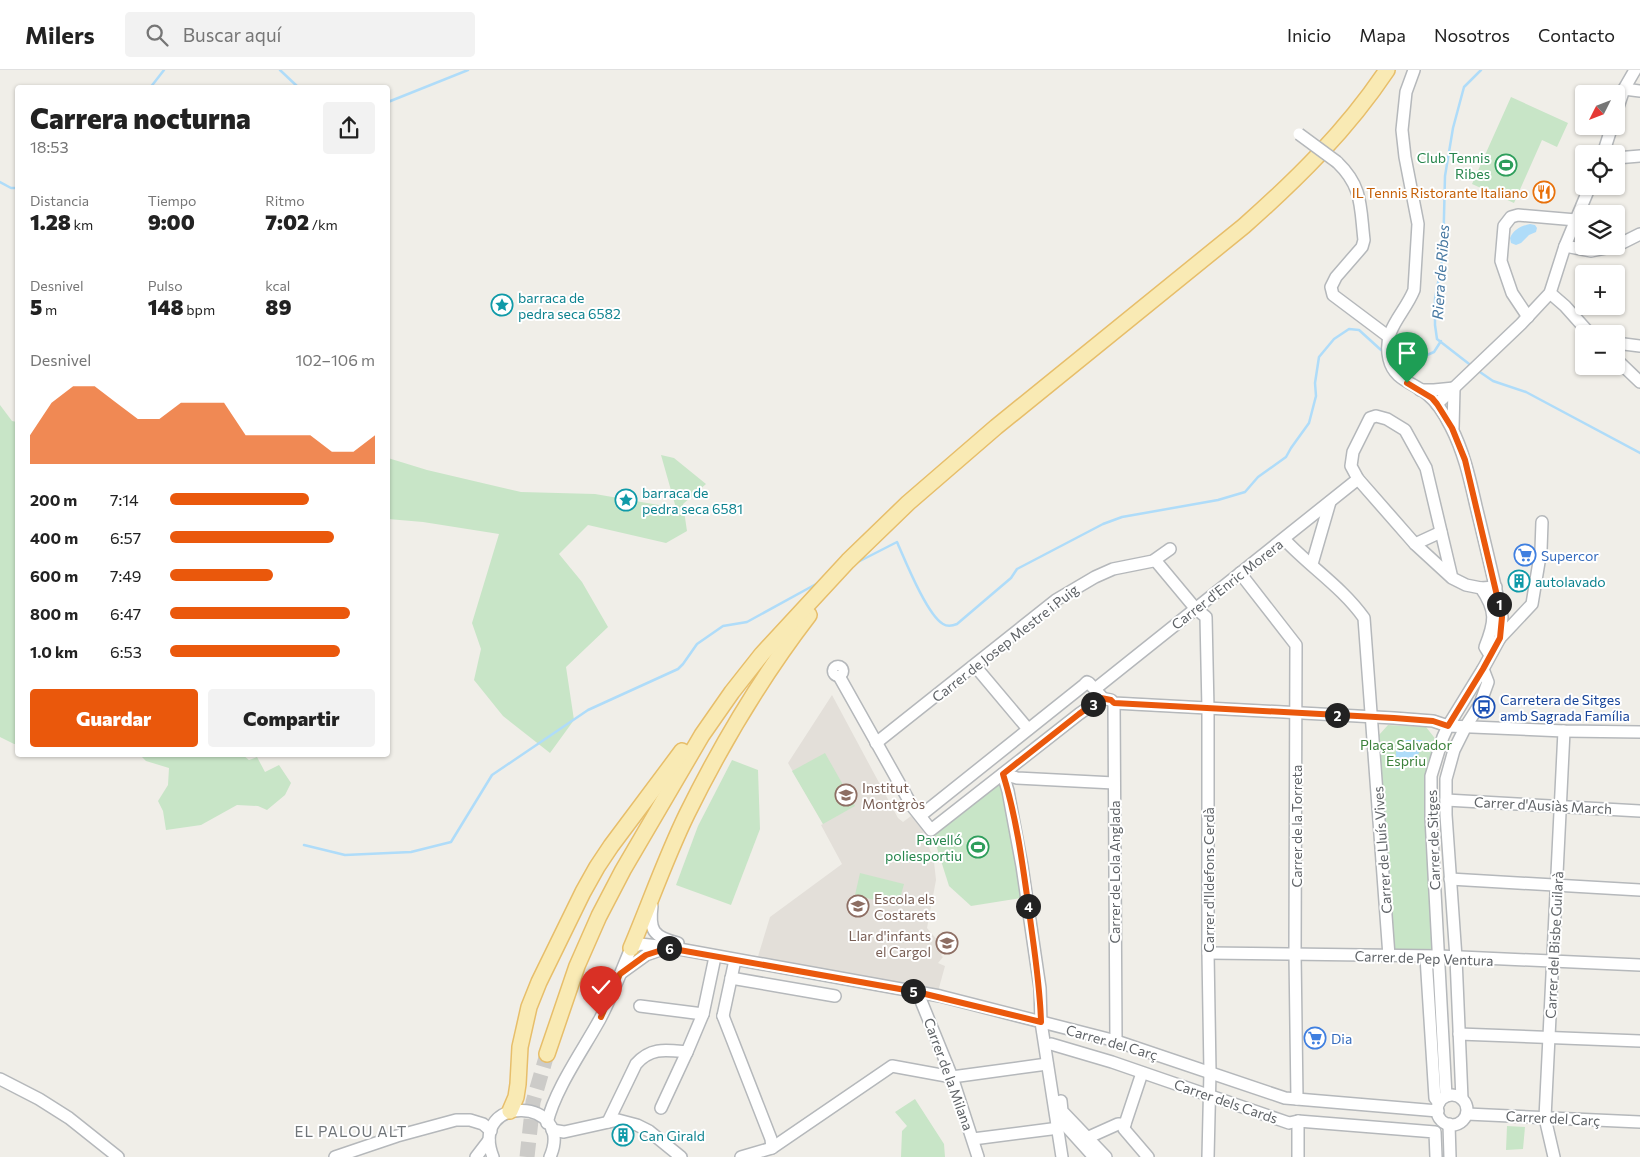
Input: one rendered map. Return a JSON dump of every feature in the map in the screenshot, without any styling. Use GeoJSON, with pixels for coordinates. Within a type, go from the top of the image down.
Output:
{"type":"FeatureCollection","features":[{"type":"Feature","properties":{"kind":"main road"},"geometry":{"type":"LineString","coordinates":[[547,1054],[577,966],[599,916],[623,870],[702,735],[762,654],[831,578],[908,503],[1274,200],[1314,161],[1340,132],[1387,70]]}},
{"type":"Feature","properties":{"kind":"main road"},"geometry":{"type":"LineString","coordinates":[[632,948],[669,854],[716,758],[776,662],[828,589],[831,578]]}},
{"type":"Feature","properties":{"kind":"main road"},"geometry":{"type":"LineString","coordinates":[[504,1115],[516,1097],[520,1047],[529,1007],[539,982],[583,892],[611,846],[684,748],[692,740],[702,735]]}},
{"type":"Feature","properties":{"kind":"street"},"geometry":{"type":"LineString","coordinates":[[1414,70],[1406,92],[1402,130],[1405,157],[1418,224],[1414,290],[1394,322],[1389,337],[1388,352],[1391,367],[1395,373],[1400,379],[1420,390],[1437,404],[1452,430]]}},
{"type":"Feature","properties":{"kind":"street"},"geometry":{"type":"LineString","coordinates":[[1625,88],[1635,70]]}},
{"type":"Feature","properties":{"kind":"street"},"geometry":{"type":"LineString","coordinates":[[1625,90],[1640,91]]}},
{"type":"Feature","properties":{"kind":"street"},"geometry":{"type":"LineString","coordinates":[[1299,134],[1337,162],[1348,173],[1358,190],[1364,240],[1362,247],[1336,277],[1331,287],[1333,295],[1389,337]]}},
{"type":"Feature","properties":{"kind":"street"},"geometry":{"type":"LineString","coordinates":[[1625,157],[1640,156]]}},
{"type":"Feature","properties":{"kind":"street"},"geometry":{"type":"LineString","coordinates":[[1528,316],[1512,293],[1501,261],[1504,226],[1511,217],[1518,215],[1575,220]]}},
{"type":"Feature","properties":{"kind":"street"},"geometry":{"type":"LineString","coordinates":[[1437,404],[1550,294],[1565,246],[1575,222]]}},
{"type":"Feature","properties":{"kind":"street"},"geometry":{"type":"LineString","coordinates":[[1625,242],[1640,234]]}},
{"type":"Feature","properties":{"kind":"street"},"geometry":{"type":"LineString","coordinates":[[1565,246],[1575,248]]}},
{"type":"Feature","properties":{"kind":"street"},"geometry":{"type":"LineString","coordinates":[[1550,294],[1565,306],[1582,325]]}},
{"type":"Feature","properties":{"kind":"street"},"geometry":{"type":"LineString","coordinates":[[1625,344],[1640,346]]}},
{"type":"Feature","properties":{"kind":"street"},"geometry":{"type":"LineString","coordinates":[[1625,368],[1640,382]]}},
{"type":"Feature","properties":{"kind":"street"},"geometry":{"type":"LineString","coordinates":[[1420,390],[1454,388]]}},
{"type":"Feature","properties":{"kind":"street"},"geometry":{"type":"LineString","coordinates":[[1452,430],[1454,388]]}},
{"type":"Feature","properties":{"kind":"street"},"geometry":{"type":"LineString","coordinates":[[1452,578],[1426,468],[1405,430],[1387,419],[1376,416],[1370,418],[1353,452],[1351,466],[1358,479],[1415,544],[1452,578],[1466,585],[1481,588],[1496,587]]}},
{"type":"Feature","properties":{"kind":"street","name":"Carrer de Sitges"},"geometry":{"type":"LineString","coordinates":[[1441,1103],[1439,956],[1431,818],[1431,776],[1448,726],[1500,638],[1502,617],[1465,460],[1452,430]]}},
{"type":"Feature","properties":{"kind":"street","name":"Carrer d'Enric Morera"},"geometry":{"type":"LineString","coordinates":[[920,816],[931,830],[1079,714],[1098,694],[1196,608],[1358,479]]}},
{"type":"Feature","properties":{"kind":"street"},"geometry":{"type":"LineString","coordinates":[[1312,564],[1330,502]]}},
{"type":"Feature","properties":{"kind":"street"},"geometry":{"type":"LineString","coordinates":[[1500,638],[1532,604],[1541,550],[1542,522]]}},
{"type":"Feature","properties":{"kind":"street"},"geometry":{"type":"LineString","coordinates":[[1415,544],[1441,532]]}},
{"type":"Feature","properties":{"kind":"street","name":"Carrer de Lluís Vives"},"geometry":{"type":"LineString","coordinates":[[1284,539],[1296,552],[1312,564],[1353,602],[1364,618],[1389,956]]}},
{"type":"Feature","properties":{"kind":"street","name":"Carrer de Josep Mestre i Puig"},"geometry":{"type":"LineString","coordinates":[[876,743],[1056,600],[1080,584],[1113,569],[1155,560],[1170,549]]}},
{"type":"Feature","properties":{"kind":"street","name":"Carrer d'Ildefons Cerdà"},"geometry":{"type":"LineString","coordinates":[[1155,560],[1206,617],[1210,1072],[1208,1157]]}},
{"type":"Feature","properties":{"kind":"street","name":"Carrer de la Torreta"},"geometry":{"type":"LineString","coordinates":[[1240,573],[1296,645],[1295,954],[1297,1099]]}},
{"type":"Feature","properties":{"kind":"street"},"geometry":{"type":"LineString","coordinates":[[1481,588],[1491,603],[1493,614],[1491,632],[1485,647],[1490,656]]}},
{"type":"Feature","properties":{"kind":"street"},"geometry":{"type":"LineString","coordinates":[[975,666],[1028,728]]}},
{"type":"Feature","properties":{"kind":"street"},"geometry":{"type":"LineString","coordinates":[[1441,1103],[1441,1119],[1449,1124],[1458,1124],[1467,1114],[1466,1105],[1462,1099],[1446,779],[1454,750],[1480,704],[1488,682],[1483,669]]}},
{"type":"Feature","properties":{"kind":"street"},"geometry":{"type":"LineString","coordinates":[[839,676],[876,743],[920,816],[1088,682],[1098,694],[1114,703],[1297,714],[1372,716],[1433,721],[1448,726],[1640,732]]}},
{"type":"Feature","properties":{"kind":"street","name":"Carrer de Lola Anglada"},"geometry":{"type":"LineString","coordinates":[[1114,703],[1116,1041]]}},
{"type":"Feature","properties":{"kind":"street","name":"Carrer del Bisbe Guilarà"},"geometry":{"type":"LineString","coordinates":[[1554,1157],[1545,1118],[1564,731]]}},
{"type":"Feature","properties":{"kind":"street"},"geometry":{"type":"LineString","coordinates":[[1003,774],[1017,778],[1114,784]]}},
{"type":"Feature","properties":{"kind":"street"},"geometry":{"type":"LineString","coordinates":[[1003,774],[1022,866],[1040,988],[1062,1111],[1106,1157]]}},
{"type":"Feature","properties":{"kind":"street","name":"Carrer d'Ausiàs March"},"geometry":{"type":"LineString","coordinates":[[1446,800],[1640,810]]}},
{"type":"Feature","properties":{"kind":"street"},"geometry":{"type":"LineString","coordinates":[[1450,879],[1640,890]]}},
{"type":"Feature","properties":{"kind":"street","name":"Carrer del Carç"},"geometry":{"type":"LineString","coordinates":[[654,894],[650,924],[656,934],[667,940],[704,949],[726,958]]}},
{"type":"Feature","properties":{"kind":"street","name":"Carrer del Carç"},"geometry":{"type":"LineString","coordinates":[[632,948],[640,944],[668,948],[917,992],[1116,1041],[1286,1098],[1441,1103]]}},
{"type":"Feature","properties":{"kind":"street"},"geometry":{"type":"LineString","coordinates":[[551,1154],[554,1141],[550,1126],[550,1112],[559,1092],[601,1017],[632,948]]}},
{"type":"Feature","properties":{"kind":"street","name":"Carrer del Carç"},"geometry":{"type":"LineString","coordinates":[[620,974],[646,955],[668,948]]}},
{"type":"Feature","properties":{"kind":"street","name":"Carrer de Pep Ventura"},"geometry":{"type":"LineString","coordinates":[[1208,953],[1439,956],[1640,965]]}},
{"type":"Feature","properties":{"kind":"street"},"geometry":{"type":"LineString","coordinates":[[1426,957],[1435,1098],[1441,1103]]}},
{"type":"Feature","properties":{"kind":"street"},"geometry":{"type":"LineString","coordinates":[[726,958],[731,978],[723,1016],[771,1139],[772,1148]]}},
{"type":"Feature","properties":{"kind":"street"},"geometry":{"type":"LineString","coordinates":[[661,1108],[696,1033],[726,958]]}},
{"type":"Feature","properties":{"kind":"street"},"geometry":{"type":"LineString","coordinates":[[731,978],[834,996]]}},
{"type":"Feature","properties":{"kind":"street","name":"Carrer de la Milana"},"geometry":{"type":"LineString","coordinates":[[917,992],[952,1077],[978,1157]]}},
{"type":"Feature","properties":{"kind":"street"},"geometry":{"type":"LineString","coordinates":[[640,1006],[723,1016]]}},
{"type":"Feature","properties":{"kind":"street"},"geometry":{"type":"LineString","coordinates":[[1046,1023],[1047,1064],[1058,1122],[1062,1157]]}},
{"type":"Feature","properties":{"kind":"street"},"geometry":{"type":"LineString","coordinates":[[1459,1034],[1640,1040]]}},
{"type":"Feature","properties":{"kind":"street","name":"Carrer dels Cards"},"geometry":{"type":"LineString","coordinates":[[1051,1044],[1112,1062],[1289,1123],[1298,1121],[1435,1132],[1436,1157]]}},
{"type":"Feature","properties":{"kind":"street"},"geometry":{"type":"LineString","coordinates":[[608,1122],[636,1064],[641,1058],[659,1049],[687,1052]]}},
{"type":"Feature","properties":{"kind":"street"},"geometry":{"type":"LineString","coordinates":[[741,1157],[772,1148],[890,1067],[894,1066],[952,1077],[1047,1064]]}},
{"type":"Feature","properties":{"kind":"street"},"geometry":{"type":"LineString","coordinates":[[1142,1073],[1124,1129],[1148,1157]]}},
{"type":"Feature","properties":{"kind":"street"},"geometry":{"type":"LineString","coordinates":[[0,1079],[58,1111],[118,1157]]}},
{"type":"Feature","properties":{"kind":"street"},"geometry":{"type":"LineString","coordinates":[[532,1111],[548,1102],[559,1092]]}},
{"type":"Feature","properties":{"kind":"street"},"geometry":{"type":"LineString","coordinates":[[1441,1103],[1453,1095],[1462,1099]]}},
{"type":"Feature","properties":{"kind":"street"},"geometry":{"type":"LineString","coordinates":[[478,1123],[521,1109],[532,1111],[550,1126],[564,1132],[618,1120],[650,1131],[681,1157]]}},
{"type":"Feature","properties":{"kind":"street","name":"Carrer del Carç"},"geometry":{"type":"LineString","coordinates":[[1467,1114],[1640,1122]]}},
{"type":"Feature","properties":{"kind":"street"},"geometry":{"type":"LineString","coordinates":[[476,1157],[504,1115]]}},
{"type":"Feature","properties":{"kind":"street"},"geometry":{"type":"LineString","coordinates":[[335,1157],[398,1136],[456,1120],[470,1120],[478,1123],[490,1135],[490,1149],[494,1157]]}},
{"type":"Feature","properties":{"kind":"street"},"geometry":{"type":"LineString","coordinates":[[1298,1121],[1298,1157]]}},
{"type":"Feature","properties":{"kind":"street"},"geometry":{"type":"LineString","coordinates":[[973,1139],[1058,1122]]}},
{"type":"Feature","properties":{"kind":"street"},"geometry":{"type":"LineString","coordinates":[[1058,1122],[1094,1157]]}},
{"type":"Feature","properties":{"kind":"street"},"geometry":{"type":"LineString","coordinates":[[1089,1138],[1118,1124],[1125,1124]]}},
{"type":"Feature","properties":{"kind":"street"},"geometry":{"type":"LineString","coordinates":[[1449,1124],[1450,1157]]}},
{"type":"Feature","properties":{"kind":"street"},"geometry":{"type":"LineString","coordinates":[[551,1154],[578,1129]]}},
{"type":"Feature","properties":{"kind":"shaded area","name":"Escola els Costarets"},"geometry":{"type":"Polygon","coordinates":[[[832,695],[898,818],[903,822],[911,816],[923,831],[927,841],[934,862],[936,880],[927,928],[945,949],[941,955],[943,957],[938,963],[945,966],[937,995],[756,963],[770,917],[842,864],[821,825],[823,824],[788,763],[832,695]]]}},
{"type":"Feature","properties":{"kind":"green space","name":"Club Tennis Ribes"},"geometry":{"type":"Polygon","coordinates":[[[1511,97],[1568,123],[1557,147],[1542,140],[1514,203],[1472,184],[1511,97]]]}},
{"type":"Feature","properties":{"kind":"green space"},"geometry":{"type":"Polygon","coordinates":[[[0,405],[12,421],[15,422],[15,744],[0,737],[0,405]]]}},
{"type":"Feature","properties":{"kind":"green space"},"geometry":{"type":"Polygon","coordinates":[[[661,455],[674,458],[706,484],[683,504],[687,531],[666,543],[588,525],[559,554],[582,582],[608,627],[566,667],[574,720],[550,753],[503,716],[474,680],[481,649],[472,623],[499,534],[423,522],[390,519],[390,459],[427,470],[521,492],[595,494],[676,508],[661,455]]]}},
{"type":"Feature","properties":{"kind":"green space","name":"Plaça Salvador Espriu"},"geometry":{"type":"Polygon","coordinates":[[[1388,725],[1426,727],[1437,741],[1429,765],[1425,834],[1426,853],[1431,877],[1435,954],[1391,954],[1379,735],[1388,725]]]}},
{"type":"Feature","properties":{"kind":"green space"},"geometry":{"type":"Polygon","coordinates":[[[825,753],[855,806],[823,824],[792,771],[825,753]]]}},
{"type":"Feature","properties":{"kind":"green space"},"geometry":{"type":"Polygon","coordinates":[[[142,757],[245,757],[249,760],[257,757],[265,772],[279,765],[291,783],[285,795],[267,810],[258,806],[237,805],[201,825],[166,830],[163,811],[158,801],[168,785],[169,768],[146,761],[142,757]]]}},
{"type":"Feature","properties":{"kind":"green space"},"geometry":{"type":"Polygon","coordinates":[[[732,760],[758,770],[760,829],[731,905],[676,885],[698,826],[732,760]]]}},
{"type":"Feature","properties":{"kind":"green space","name":"Pavelló poliesportiu"},"geometry":{"type":"Polygon","coordinates":[[[1003,774],[1027,897],[971,906],[949,886],[931,829],[1003,774]]]}},
{"type":"Feature","properties":{"kind":"green space"},"geometry":{"type":"Polygon","coordinates":[[[860,873],[904,884],[898,906],[855,895],[860,873]]]}},
{"type":"Feature","properties":{"kind":"green space"},"geometry":{"type":"Polygon","coordinates":[[[915,1099],[944,1144],[945,1157],[901,1157],[902,1131],[907,1126],[895,1112],[915,1099]]]}},
{"type":"Feature","properties":{"kind":"green space"},"geometry":{"type":"Polygon","coordinates":[[[1507,1126],[1525,1127],[1523,1149],[1506,1150],[1507,1126]]]}},
{"type":"Feature","properties":{"kind":"water"},"geometry":{"type":"Polygon","coordinates":[[[1530,224],[1535,225],[1537,228],[1536,232],[1529,235],[1521,243],[1516,245],[1511,243],[1510,238],[1516,230],[1530,224]]]}},
{"type":"Feature","properties":{"kind":"water"},"geometry":{"type":"Polygon","coordinates":[[[1402,740],[1422,740],[1420,751],[1415,759],[1402,768],[1396,769],[1396,750],[1402,740]]]}},
{"type":"Feature","properties":{"kind":"waterway"},"geometry":{"type":"LineString","coordinates":[[152,85],[164,70]]}},
{"type":"Feature","properties":{"kind":"waterway"},"geometry":{"type":"LineString","coordinates":[[280,70],[296,85]]}},
{"type":"Feature","properties":{"kind":"waterway"},"geometry":{"type":"LineString","coordinates":[[390,101],[468,70]]}},
{"type":"Feature","properties":{"kind":"waterway","name":"Riera de Ribes"},"geometry":{"type":"LineString","coordinates":[[1473,367],[1437,339],[1435,299],[1443,256],[1445,176],[1453,128],[1464,87],[1481,70]]}},
{"type":"Feature","properties":{"kind":"waterway"},"geometry":{"type":"LineString","coordinates":[[0,182],[15,188]]}},
{"type":"Feature","properties":{"kind":"waterway"},"geometry":{"type":"LineString","coordinates":[[854,564],[897,542],[930,610],[943,624],[947,626],[957,624],[1011,578],[1017,569],[1103,524],[1122,517],[1218,500],[1245,492],[1258,477],[1286,457],[1309,423],[1316,396],[1315,383],[1319,357],[1334,339],[1349,329],[1359,330],[1381,350]]}},
{"type":"Feature","properties":{"kind":"waterway"},"geometry":{"type":"LineString","coordinates":[[1400,356],[1408,359],[1427,355],[1434,352],[1441,341]]}},
{"type":"Feature","properties":{"kind":"waterway","name":"Riera de Ribes"},"geometry":{"type":"LineString","coordinates":[[1477,370],[1493,381],[1526,392],[1640,453]]}},
{"type":"Feature","properties":{"kind":"waterway"},"geometry":{"type":"LineString","coordinates":[[304,845],[345,855],[411,852],[451,842],[492,775],[588,710],[678,669],[697,644],[723,626],[747,622],[818,583]]}},
{"type":"Feature","properties":{"kind":"tunnel"},"geometry":{"type":"LineString","coordinates":[[527,1157],[533,1102],[547,1054]]}},
{"type":"Feature","properties":{"kind":"place","name":"Club Tennis Ribes"},"geometry":{"type":"Point","coordinates":[1506,165]}},
{"type":"Feature","properties":{"kind":"place","name":"IL Tennis Ristorante Italiano"},"geometry":{"type":"Point","coordinates":[1544,192]}},
{"type":"Feature","properties":{"kind":"place","name":"barraca de pedra seca 6582"},"geometry":{"type":"Point","coordinates":[502,305]}},
{"type":"Feature","properties":{"kind":"place","name":"barraca de pedra seca 6581"},"geometry":{"type":"Point","coordinates":[626,500]}},
{"type":"Feature","properties":{"kind":"place","name":"Supercor"},"geometry":{"type":"Point","coordinates":[1525,555]}},
{"type":"Feature","properties":{"kind":"place","name":"autolavado"},"geometry":{"type":"Point","coordinates":[1519,581]}},
{"type":"Feature","properties":{"kind":"place","name":"Carretera de Sitges amb Sagrada Família"},"geometry":{"type":"Point","coordinates":[1484,707]}},
{"type":"Feature","properties":{"kind":"place","name":"Institut Montgròs"},"geometry":{"type":"Point","coordinates":[846,795]}},
{"type":"Feature","properties":{"kind":"place","name":"Pavelló poliesportiu"},"geometry":{"type":"Point","coordinates":[978,847]}},
{"type":"Feature","properties":{"kind":"place","name":"Escola els Costarets"},"geometry":{"type":"Point","coordinates":[858,906]}},
{"type":"Feature","properties":{"kind":"place","name":"Llar d'infants el Cargol"},"geometry":{"type":"Point","coordinates":[947,943]}},
{"type":"Feature","properties":{"kind":"place","name":"Dia"},"geometry":{"type":"Point","coordinates":[1315,1038]}},
{"type":"Feature","properties":{"kind":"place","name":"Can Girald"},"geometry":{"type":"Point","coordinates":[623,1135]}},
{"type":"Feature","properties":{"kind":"district","name":"EL PALOU ALT"},"geometry":{"type":"Point","coordinates":[351,1131]}},
{"type":"Feature","properties":{"kind":"route"},"geometry":{"type":"LineString","coordinates":[[601,1017],[620,974],[646,955],[668,948],[940,996],[1041,1022],[1040,988],[1022,866],[1003,774],[1101,698],[1111,700],[1114,703],[1297,714],[1372,716],[1433,721],[1448,726],[1500,638],[1502,617],[1465,460],[1452,428],[1437,404],[1426,393],[1407,383]]}}]}
